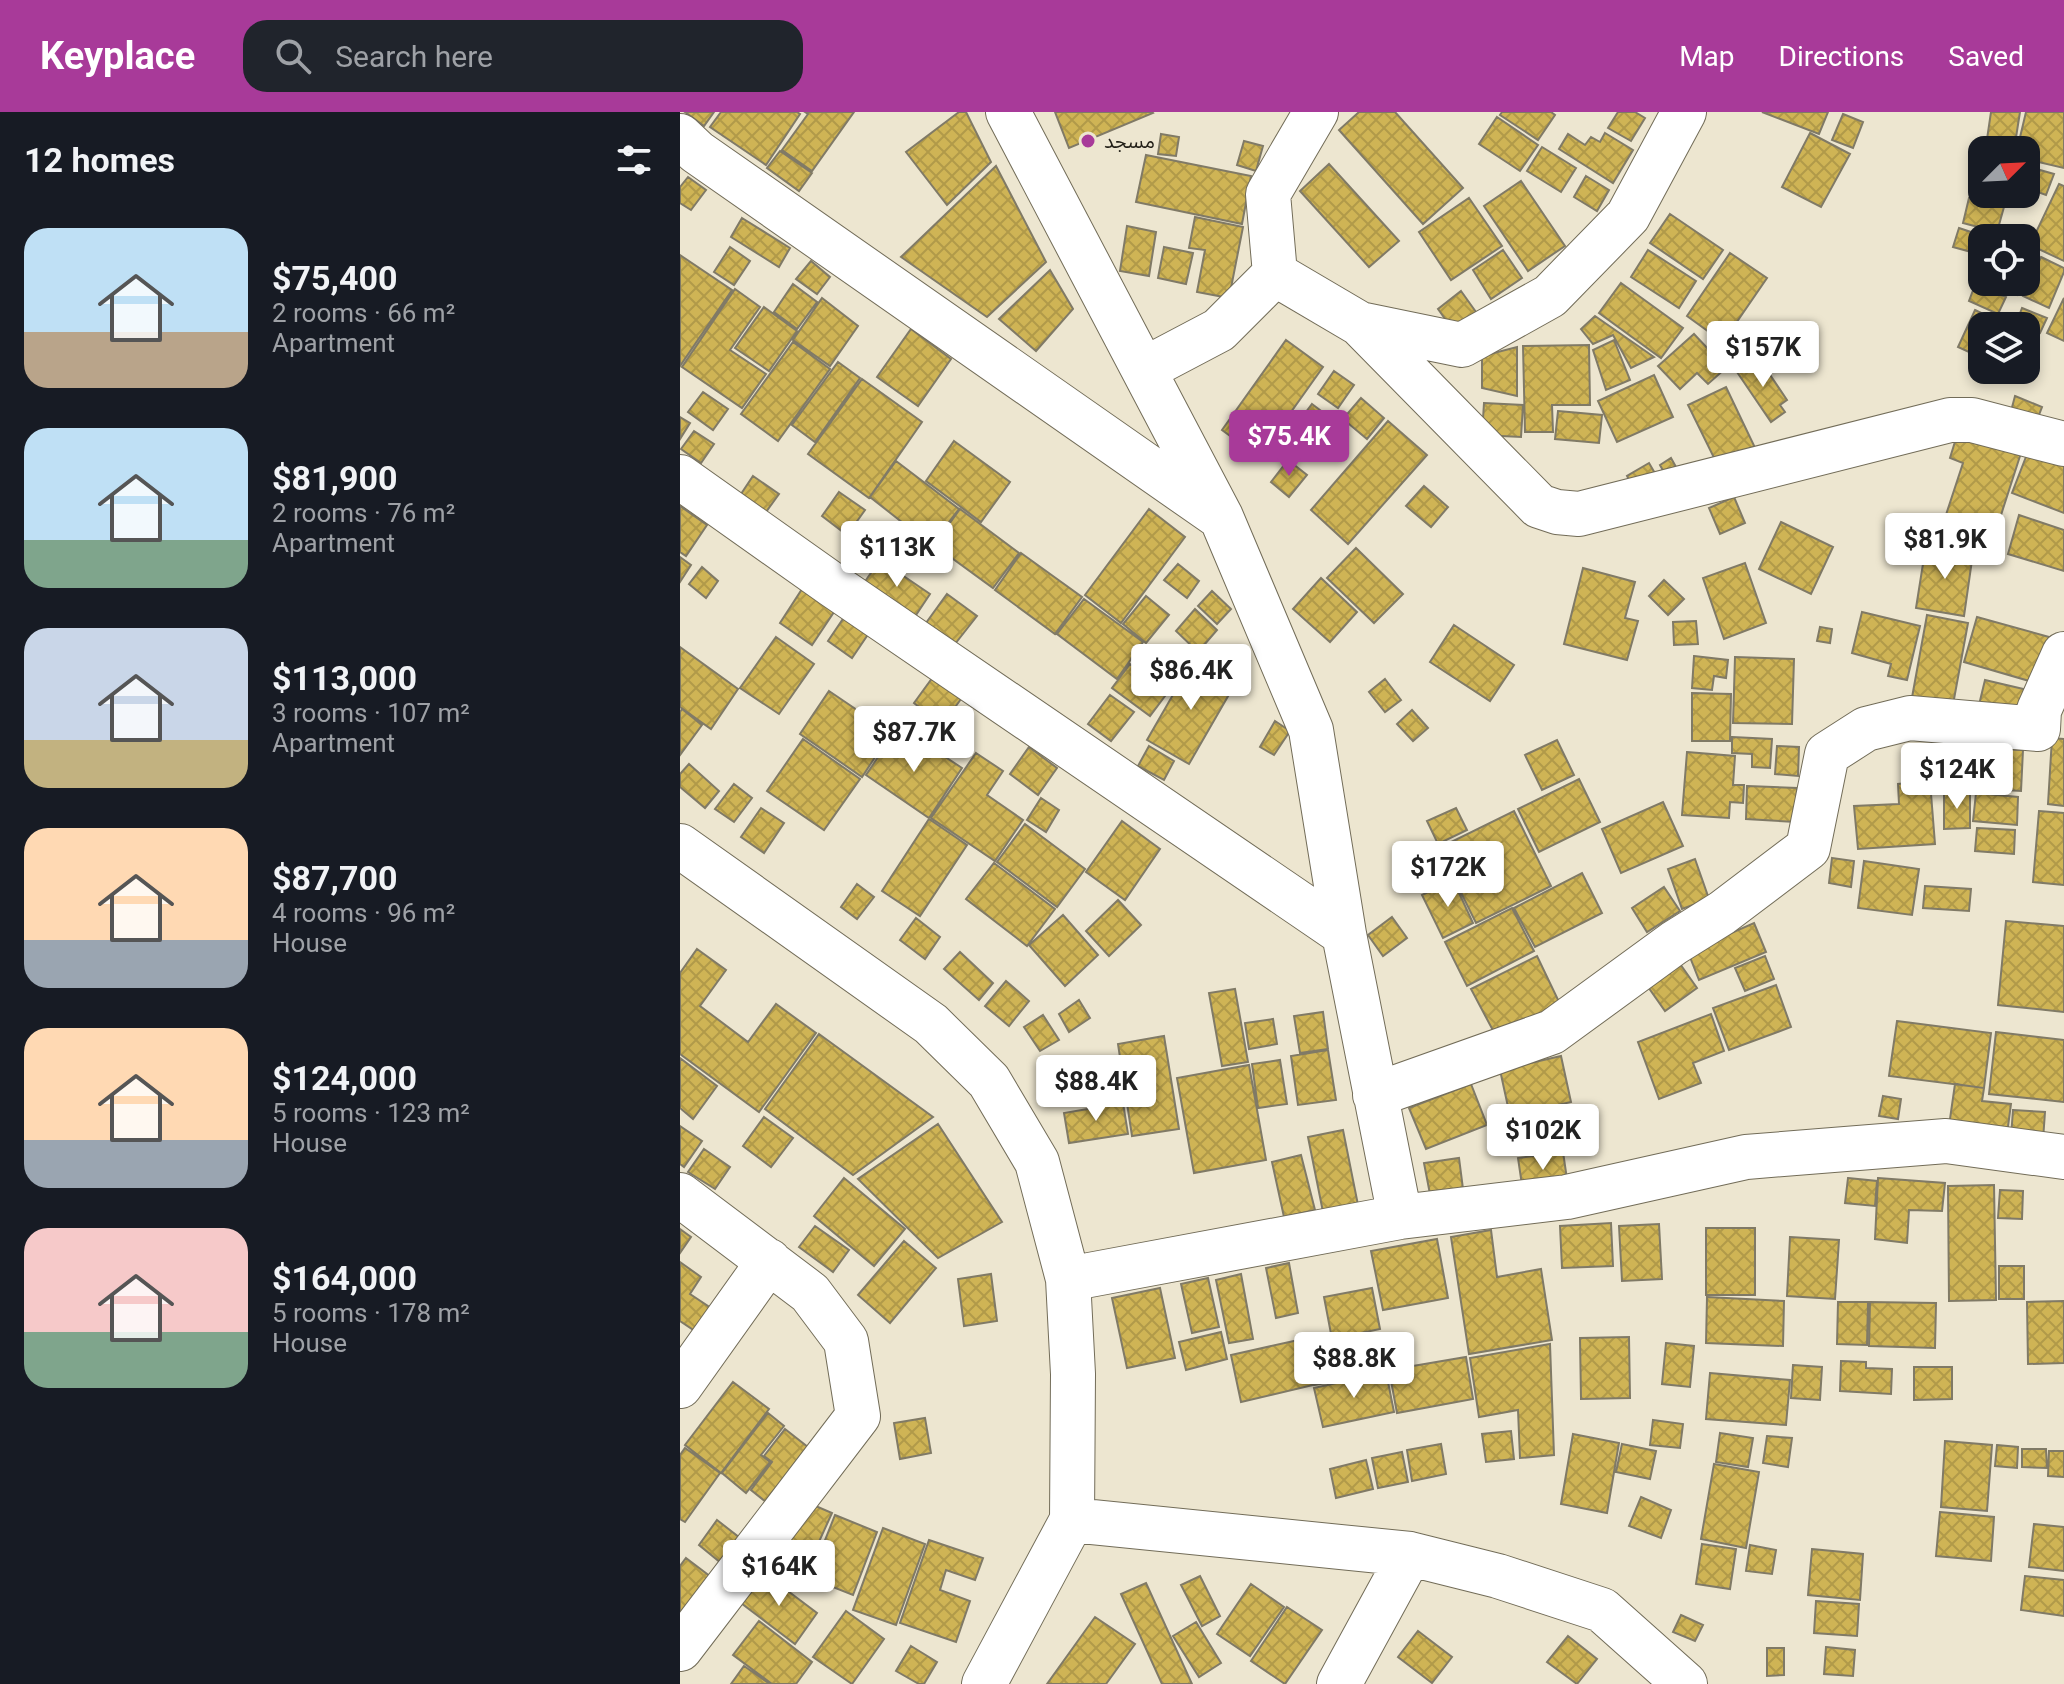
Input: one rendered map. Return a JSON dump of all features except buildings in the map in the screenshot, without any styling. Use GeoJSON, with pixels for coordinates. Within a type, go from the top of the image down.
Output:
{"type":"FeatureCollection","features":[{"type":"Feature","properties":{"kind":"street"},"geometry":{"type":"LineString","coordinates":[[1008,112],[1221,517],[1311,730],[1344,934],[1400,1217]]}},
{"type":"Feature","properties":{"kind":"street"},"geometry":{"type":"LineString","coordinates":[[1275,274],[1268,194],[1316,112]]}},
{"type":"Feature","properties":{"kind":"street"},"geometry":{"type":"LineString","coordinates":[[1360,324],[1462,345],[1550,296],[1628,216],[1684,112]]}},
{"type":"Feature","properties":{"kind":"street"},"geometry":{"type":"LineString","coordinates":[[680,136],[710,161],[1221,517]]}},
{"type":"Feature","properties":{"kind":"street"},"geometry":{"type":"LineString","coordinates":[[1145,369],[1219,330],[1275,274]]}},
{"type":"Feature","properties":{"kind":"street"},"geometry":{"type":"LineString","coordinates":[[1275,274],[1360,324],[1539,506],[1557,512],[1579,514],[1950,420],[1972,420],[2064,444]]}},
{"type":"Feature","properties":{"kind":"street"},"geometry":{"type":"LineString","coordinates":[[680,477],[847,595],[1344,934]]}},
{"type":"Feature","properties":{"kind":"street"},"geometry":{"type":"LineString","coordinates":[[1375,1095],[1552,1032],[1674,943],[1722,913],[1808,848],[1827,754],[1866,729],[1910,718],[2038,729],[2039,710],[2064,654]]}},
{"type":"Feature","properties":{"kind":"street"},"geometry":{"type":"LineString","coordinates":[[680,846],[931,1024],[989,1081],[1037,1162],[1068,1279],[1073,1374],[1072,1520],[984,1684]]}},
{"type":"Feature","properties":{"kind":"street"},"geometry":{"type":"LineString","coordinates":[[1068,1279],[1400,1217],[1567,1197],[1746,1157],[1946,1141],[2064,1157]]}},
{"type":"Feature","properties":{"kind":"street"},"geometry":{"type":"LineString","coordinates":[[680,1195],[810,1293],[846,1341],[858,1416],[680,1649]]}},
{"type":"Feature","properties":{"kind":"street"},"geometry":{"type":"LineString","coordinates":[[680,1386],[769,1261]]}},
{"type":"Feature","properties":{"kind":"street"},"geometry":{"type":"LineString","coordinates":[[1072,1520],[1410,1554],[1498,1576],[1602,1610],[1685,1684]]}},
{"type":"Feature","properties":{"kind":"street"},"geometry":{"type":"LineString","coordinates":[[1339,1684],[1410,1554]]}},
{"type":"Feature","properties":{"kind":"place","name":"مسجد"},"geometry":{"type":"Point","coordinates":[1088,141]}}]}
